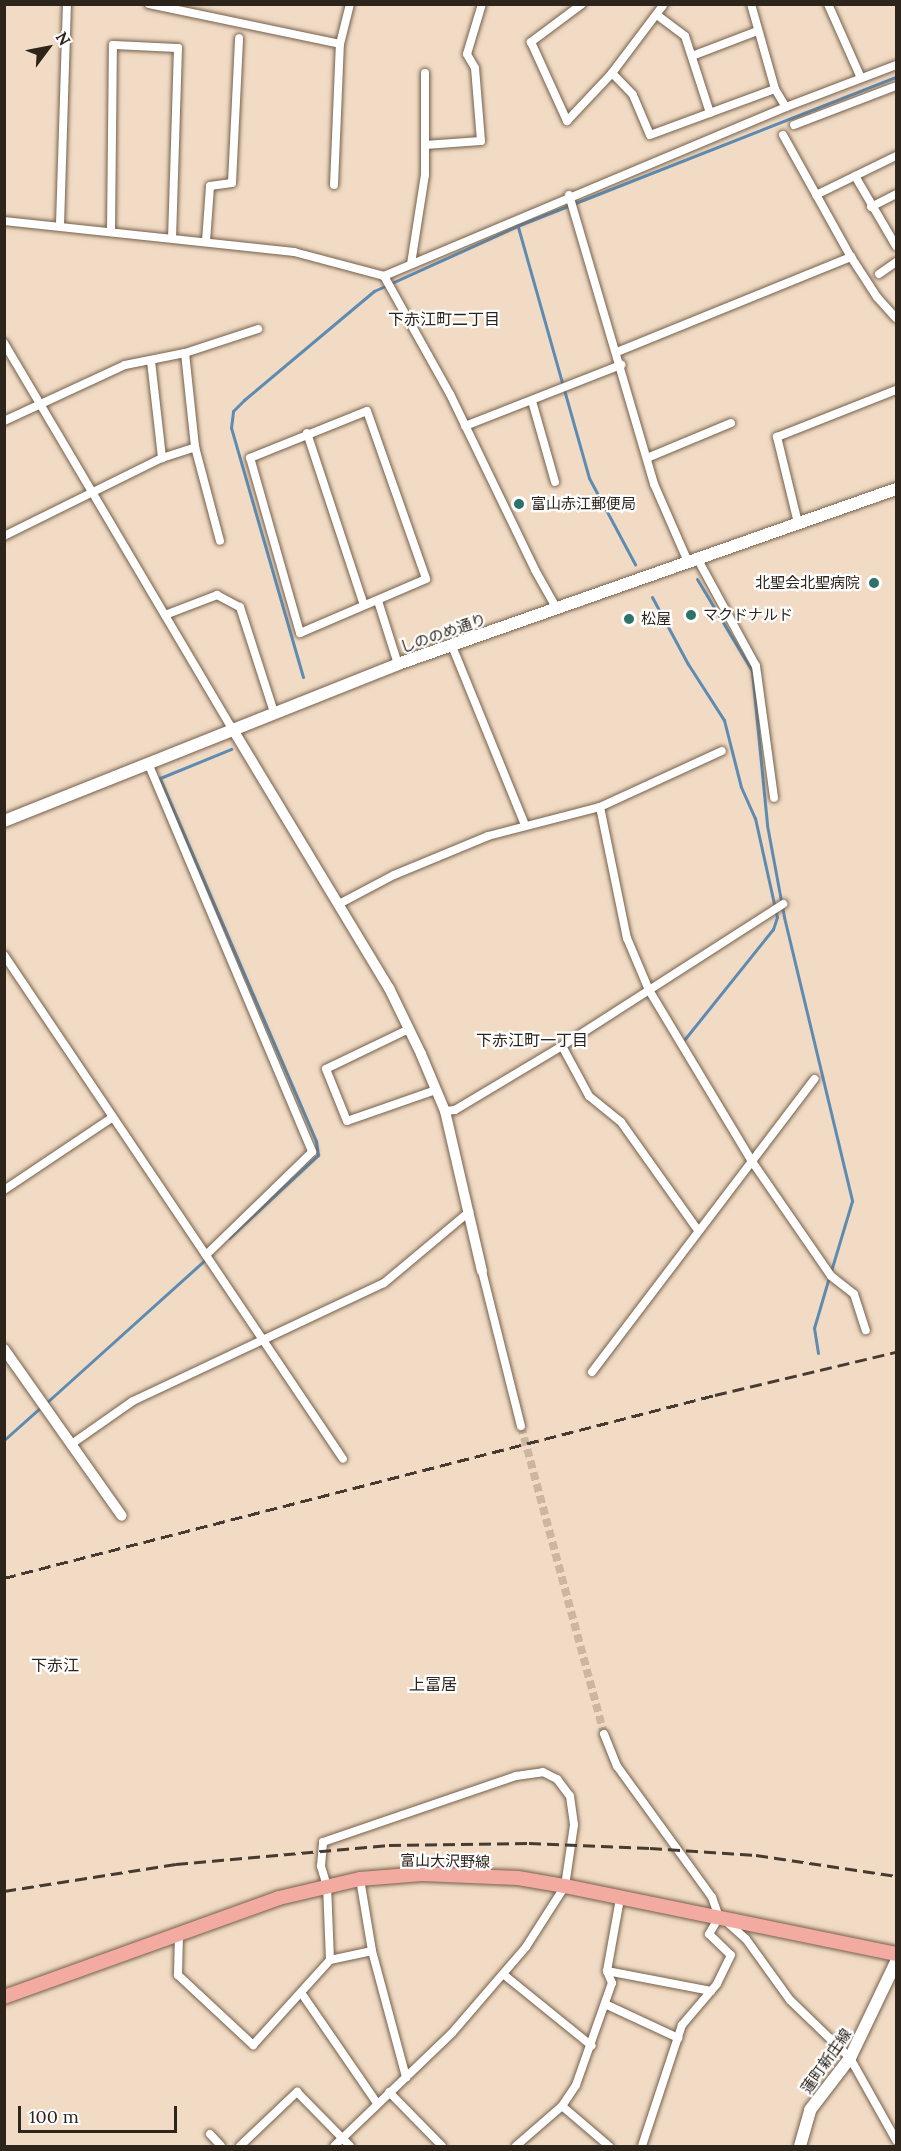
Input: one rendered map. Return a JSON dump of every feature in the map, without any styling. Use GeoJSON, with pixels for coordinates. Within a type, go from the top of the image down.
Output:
{"type":"FeatureCollection","features":[{"type":"Feature","properties":{"kind":"main road","name":"しののめ通り"},"geometry":{"type":"LineString","coordinates":[[4,821],[232,728],[398,664],[897,489]]}},
{"type":"Feature","properties":{"kind":"main road","name":"富山大沢野線"},"geometry":{"type":"LineString","coordinates":[[4,1997],[178,1933],[327,1886],[360,1879],[422,1874],[518,1878],[897,1954]]}},
{"type":"Feature","properties":{"kind":"main road","name":"蓮町新庄線"},"geometry":{"type":"LineString","coordinates":[[800,2146],[810,2110],[850,2058],[897,1962]]}},
{"type":"Feature","properties":{"kind":"street"},"geometry":{"type":"LineString","coordinates":[[60,225],[67,4]]}},
{"type":"Feature","properties":{"kind":"street"},"geometry":{"type":"LineString","coordinates":[[149,4],[186,8],[340,44]]}},
{"type":"Feature","properties":{"kind":"street"},"geometry":{"type":"LineString","coordinates":[[334,184],[340,44],[350,4]]}},
{"type":"Feature","properties":{"kind":"street"},"geometry":{"type":"LineString","coordinates":[[425,145],[481,141],[475,68],[468,54],[483,4]]}},
{"type":"Feature","properties":{"kind":"street"},"geometry":{"type":"LineString","coordinates":[[582,4],[531,42],[567,121],[612,73],[664,4]]}},
{"type":"Feature","properties":{"kind":"street"},"geometry":{"type":"LineString","coordinates":[[751,4],[775,89],[786,107]]}},
{"type":"Feature","properties":{"kind":"street"},"geometry":{"type":"LineString","coordinates":[[828,4],[861,78]]}},
{"type":"Feature","properties":{"kind":"street"},"geometry":{"type":"LineString","coordinates":[[657,15],[685,36],[710,113]]}},
{"type":"Feature","properties":{"kind":"street"},"geometry":{"type":"LineString","coordinates":[[692,57],[757,31]]}},
{"type":"Feature","properties":{"kind":"street"},"geometry":{"type":"LineString","coordinates":[[206,241],[210,186],[232,183],[238,38]]}},
{"type":"Feature","properties":{"kind":"street"},"geometry":{"type":"LineString","coordinates":[[111,230],[113,45],[178,48],[172,236]]}},
{"type":"Feature","properties":{"kind":"street"},"geometry":{"type":"LineString","coordinates":[[385,278],[411,264],[786,107],[897,65]]}},
{"type":"Feature","properties":{"kind":"street"},"geometry":{"type":"LineString","coordinates":[[411,264],[421,219],[425,145],[425,73]]}},
{"type":"Feature","properties":{"kind":"street"},"geometry":{"type":"LineString","coordinates":[[612,73],[633,95],[650,135],[775,89]]}},
{"type":"Feature","properties":{"kind":"street"},"geometry":{"type":"LineString","coordinates":[[794,125],[897,86]]}},
{"type":"Feature","properties":{"kind":"street"},"geometry":{"type":"LineString","coordinates":[[783,135],[851,257],[877,297],[897,318]]}},
{"type":"Feature","properties":{"kind":"street"},"geometry":{"type":"LineString","coordinates":[[816,195],[897,156]]}},
{"type":"Feature","properties":{"kind":"street"},"geometry":{"type":"LineString","coordinates":[[855,176],[871,207],[897,246]]}},
{"type":"Feature","properties":{"kind":"street"},"geometry":{"type":"LineString","coordinates":[[871,207],[897,194]]}},
{"type":"Feature","properties":{"kind":"street"},"geometry":{"type":"LineString","coordinates":[[570,197],[621,365],[646,458],[692,560],[756,666],[774,798]]}},
{"type":"Feature","properties":{"kind":"street"},"geometry":{"type":"LineString","coordinates":[[4,221],[172,236],[294,252],[385,278],[465,426],[557,609]]}},
{"type":"Feature","properties":{"kind":"street"},"geometry":{"type":"LineString","coordinates":[[617,352],[851,257]]}},
{"type":"Feature","properties":{"kind":"street"},"geometry":{"type":"LineString","coordinates":[[879,274],[897,262]]}},
{"type":"Feature","properties":{"kind":"street"},"geometry":{"type":"LineString","coordinates":[[4,421],[41,406],[125,365],[185,352],[258,329]]}},
{"type":"Feature","properties":{"kind":"street"},"geometry":{"type":"LineString","coordinates":[[4,343],[339,904],[409,1029],[445,1111],[521,1426]]}},
{"type":"Feature","properties":{"kind":"street"},"geometry":{"type":"LineString","coordinates":[[185,352],[195,447],[220,541]]}},
{"type":"Feature","properties":{"kind":"street"},"geometry":{"type":"LineString","coordinates":[[151,361],[162,458]]}},
{"type":"Feature","properties":{"kind":"street"},"geometry":{"type":"LineString","coordinates":[[465,426],[621,365]]}},
{"type":"Feature","properties":{"kind":"street"},"geometry":{"type":"LineString","coordinates":[[798,523],[777,437],[897,390]]}},
{"type":"Feature","properties":{"kind":"street"},"geometry":{"type":"LineString","coordinates":[[532,401],[555,482]]}},
{"type":"Feature","properties":{"kind":"street"},"geometry":{"type":"LineString","coordinates":[[367,411],[426,579],[378,601],[300,633],[250,458],[307,433],[367,411]]}},
{"type":"Feature","properties":{"kind":"street"},"geometry":{"type":"LineString","coordinates":[[646,458],[731,423]]}},
{"type":"Feature","properties":{"kind":"street"},"geometry":{"type":"LineString","coordinates":[[307,433],[364,605]]}},
{"type":"Feature","properties":{"kind":"street"},"geometry":{"type":"LineString","coordinates":[[4,536],[162,458],[195,447]]}},
{"type":"Feature","properties":{"kind":"street"},"geometry":{"type":"LineString","coordinates":[[165,615],[217,595],[240,607],[274,712]]}},
{"type":"Feature","properties":{"kind":"street"},"geometry":{"type":"LineString","coordinates":[[378,601],[398,664]]}},
{"type":"Feature","properties":{"kind":"street"},"geometry":{"type":"LineString","coordinates":[[452,646],[525,825]]}},
{"type":"Feature","properties":{"kind":"street"},"geometry":{"type":"LineString","coordinates":[[339,904],[438,856],[525,825],[600,807],[722,751]]}},
{"type":"Feature","properties":{"kind":"street"},"geometry":{"type":"LineString","coordinates":[[148,763],[312,1152],[206,1255]]}},
{"type":"Feature","properties":{"kind":"street"},"geometry":{"type":"LineString","coordinates":[[600,807],[627,939],[649,990],[751,1160],[831,1276],[854,1294],[866,1330]]}},
{"type":"Feature","properties":{"kind":"street"},"geometry":{"type":"LineString","coordinates":[[445,1111],[454,1110],[562,1046],[783,904]]}},
{"type":"Feature","properties":{"kind":"street"},"geometry":{"type":"LineString","coordinates":[[4,955],[343,1460]]}},
{"type":"Feature","properties":{"kind":"street"},"geometry":{"type":"LineString","coordinates":[[409,1029],[326,1069],[347,1121],[436,1090]]}},
{"type":"Feature","properties":{"kind":"street"},"geometry":{"type":"LineString","coordinates":[[562,1046],[589,1096],[621,1122],[697,1229]]}},
{"type":"Feature","properties":{"kind":"street"},"geometry":{"type":"LineString","coordinates":[[592,1372],[697,1229],[814,1079]]}},
{"type":"Feature","properties":{"kind":"street"},"geometry":{"type":"LineString","coordinates":[[4,1190],[113,1117]]}},
{"type":"Feature","properties":{"kind":"street"},"geometry":{"type":"LineString","coordinates":[[73,1443],[133,1401],[384,1283],[469,1212]]}},
{"type":"Feature","properties":{"kind":"street"},"geometry":{"type":"LineString","coordinates":[[4,1349],[73,1443],[122,1516]]}},
{"type":"Feature","properties":{"kind":"street"},"geometry":{"type":"LineString","coordinates":[[604,1734],[617,1766],[712,1897],[719,1917],[736,1928],[790,2000],[850,2058],[897,2140]]}},
{"type":"Feature","properties":{"kind":"street"},"geometry":{"type":"LineString","coordinates":[[330,1960],[327,1886],[321,1866],[322,1842],[336,1834],[516,1776],[543,1772],[557,1779],[570,1796],[574,1825],[565,1886],[526,1947],[452,2033],[334,2146]]}},
{"type":"Feature","properties":{"kind":"street"},"geometry":{"type":"LineString","coordinates":[[360,1879],[372,1951],[406,2077]]}},
{"type":"Feature","properties":{"kind":"street"},"geometry":{"type":"LineString","coordinates":[[516,2146],[562,2106],[576,2085],[592,2046],[612,1983],[607,1971],[620,1899]]}},
{"type":"Feature","properties":{"kind":"street"},"geometry":{"type":"LineString","coordinates":[[642,2146],[682,2025],[711,1991],[731,1955],[709,1934],[719,1917]]}},
{"type":"Feature","properties":{"kind":"street"},"geometry":{"type":"LineString","coordinates":[[178,1933],[178,1975],[253,2045],[302,1994],[330,1960],[372,1951]]}},
{"type":"Feature","properties":{"kind":"street"},"geometry":{"type":"LineString","coordinates":[[607,1971],[711,1991]]}},
{"type":"Feature","properties":{"kind":"street"},"geometry":{"type":"LineString","coordinates":[[503,1974],[592,2046]]}},
{"type":"Feature","properties":{"kind":"street"},"geometry":{"type":"LineString","coordinates":[[302,1994],[377,2103]]}},
{"type":"Feature","properties":{"kind":"street"},"geometry":{"type":"LineString","coordinates":[[605,2004],[678,2038]]}},
{"type":"Feature","properties":{"kind":"street"},"geometry":{"type":"LineString","coordinates":[[240,2146],[297,2092],[350,2146]]}},
{"type":"Feature","properties":{"kind":"street"},"geometry":{"type":"LineString","coordinates":[[389,2092],[441,2146]]}},
{"type":"Feature","properties":{"kind":"street"},"geometry":{"type":"LineString","coordinates":[[562,2106],[609,2146]]}},
{"type":"Feature","properties":{"kind":"street"},"geometry":{"type":"LineString","coordinates":[[210,2134],[221,2146]]}},
{"type":"Feature","properties":{"kind":"waterway"},"geometry":{"type":"LineString","coordinates":[[303,677],[231,428],[233,411],[374,291],[517,226],[896,77]]}},
{"type":"Feature","properties":{"kind":"waterway"},"geometry":{"type":"LineString","coordinates":[[518,227],[589,478],[635,564]]}},
{"type":"Feature","properties":{"kind":"waterway"},"geometry":{"type":"LineString","coordinates":[[697,579],[752,671],[767,825],[784,917],[852,1201],[831,1271]]}},
{"type":"Feature","properties":{"kind":"waterway"},"geometry":{"type":"LineString","coordinates":[[652,597],[688,664],[724,720],[741,787],[755,818],[777,917],[773,929],[685,1039]]}},
{"type":"Feature","properties":{"kind":"waterway"},"geometry":{"type":"LineString","coordinates":[[229,1238],[318,1155],[316,1141],[160,778],[231,749]]}},
{"type":"Feature","properties":{"kind":"waterway"},"geometry":{"type":"LineString","coordinates":[[46,1403],[206,1259]]}},
{"type":"Feature","properties":{"kind":"waterway"},"geometry":{"type":"LineString","coordinates":[[818,1353],[814,1328],[829,1277]]}},
{"type":"Feature","properties":{"kind":"waterway"},"geometry":{"type":"LineString","coordinates":[[4,1440],[41,1407]]}},
{"type":"Feature","properties":{"kind":"tunnel"},"geometry":{"type":"LineString","coordinates":[[521,1426],[604,1734]]}},
{"type":"Feature","properties":{"kind":"railway"},"geometry":{"type":"LineString","coordinates":[[4,1578],[715,1395],[896,1352]]}},
{"type":"Feature","properties":{"kind":"railway"},"geometry":{"type":"LineString","coordinates":[[4,1891],[176,1864],[389,1845],[529,1843],[650,1848],[756,1855],[896,1876]]}},
{"type":"Feature","properties":{"kind":"place","name":"富山赤江郵便局"},"geometry":{"type":"Point","coordinates":[519,504]}},
{"type":"Feature","properties":{"kind":"place","name":"北聖会北聖病院"},"geometry":{"type":"Point","coordinates":[874,583]}},
{"type":"Feature","properties":{"kind":"place","name":"マクドナルド"},"geometry":{"type":"Point","coordinates":[691,615]}},
{"type":"Feature","properties":{"kind":"place","name":"松屋"},"geometry":{"type":"Point","coordinates":[629,619]}},
{"type":"Feature","properties":{"kind":"district","name":"下赤江町二丁目"},"geometry":{"type":"Point","coordinates":[444,319]}},
{"type":"Feature","properties":{"kind":"district","name":"下赤江町一丁目"},"geometry":{"type":"Point","coordinates":[532,1040]}},
{"type":"Feature","properties":{"kind":"district","name":"下赤江"},"geometry":{"type":"Point","coordinates":[55,1665]}},
{"type":"Feature","properties":{"kind":"district","name":"上冨居"},"geometry":{"type":"Point","coordinates":[433,1684]}}]}
